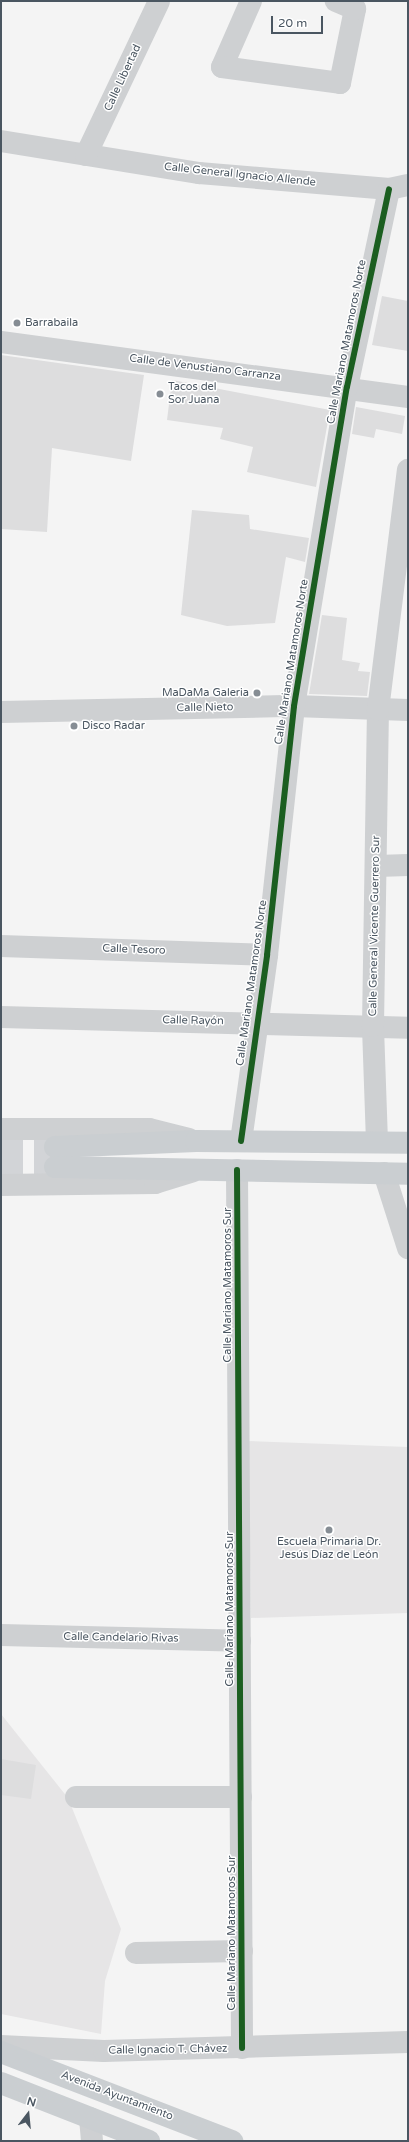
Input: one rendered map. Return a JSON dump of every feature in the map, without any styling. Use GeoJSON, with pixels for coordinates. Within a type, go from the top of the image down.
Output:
{"type":"FeatureCollection","features":[{"type":"Feature","properties":{"kind":"main road"},"geometry":{"type":"LineString","coordinates":[[408,1143],[196,1141],[55,1157],[200,1170],[408,1174]]}},
{"type":"Feature","properties":{"kind":"main road","name":"Avenida Ayuntamiento"},"geometry":{"type":"LineString","coordinates":[[1,2052],[232,2141]]}},
{"type":"Feature","properties":{"kind":"main road"},"geometry":{"type":"LineString","coordinates":[[1,2083],[149,2141]]}},
{"type":"Feature","properties":{"kind":"street","name":"Calle Libertad"},"geometry":{"type":"LineString","coordinates":[[86,155],[159,1]]}},
{"type":"Feature","properties":{"kind":"street"},"geometry":{"type":"LineString","coordinates":[[251,1],[222,67],[340,83],[355,9],[336,1]]}},
{"type":"Feature","properties":{"kind":"street","name":"Calle General Ignacio Allende"},"geometry":{"type":"LineString","coordinates":[[1,140],[199,173],[399,187]]}},
{"type":"Feature","properties":{"kind":"street","name":"Calle Mariano Matamoros Norte"},"geometry":{"type":"LineString","coordinates":[[241,1141],[267,955],[294,706],[347,387],[399,187]]}},
{"type":"Feature","properties":{"kind":"street","name":"Calle de Venustiano Carranza"},"geometry":{"type":"LineString","coordinates":[[1,342],[347,387],[408,397]]}},
{"type":"Feature","properties":{"kind":"street","name":"Calle General Vicente Guerrero Sur"},"geometry":{"type":"LineString","coordinates":[[377,1142],[373,1026],[377,866],[378,710],[408,470]]}},
{"type":"Feature","properties":{"kind":"street","name":"Calle Nieto"},"geometry":{"type":"LineString","coordinates":[[1,712],[294,706],[408,710]]}},
{"type":"Feature","properties":{"kind":"street"},"geometry":{"type":"LineString","coordinates":[[377,866],[408,864]]}},
{"type":"Feature","properties":{"kind":"street","name":"Calle Tesoro"},"geometry":{"type":"LineString","coordinates":[[1,946],[267,955]]}},
{"type":"Feature","properties":{"kind":"street","name":"Calle Rayón"},"geometry":{"type":"LineString","coordinates":[[1,1017],[408,1028]]}},
{"type":"Feature","properties":{"kind":"street"},"geometry":{"type":"LineString","coordinates":[[1,1129],[149,1129],[196,1141]]}},
{"type":"Feature","properties":{"kind":"street"},"geometry":{"type":"LineString","coordinates":[[1,1185],[155,1182],[200,1170]]}},
{"type":"Feature","properties":{"kind":"street","name":"Calle Mariano Matamoros Sur"},"geometry":{"type":"LineString","coordinates":[[237,1170],[242,2048]]}},
{"type":"Feature","properties":{"kind":"street"},"geometry":{"type":"LineString","coordinates":[[384,1173],[408,1248]]}},
{"type":"Feature","properties":{"kind":"street","name":"Calle Candelario Rivas"},"geometry":{"type":"LineString","coordinates":[[1,1635],[240,1641]]}},
{"type":"Feature","properties":{"kind":"street"},"geometry":{"type":"LineString","coordinates":[[76,1797],[241,1797]]}},
{"type":"Feature","properties":{"kind":"street"},"geometry":{"type":"LineString","coordinates":[[136,1953],[242,1951]]}},
{"type":"Feature","properties":{"kind":"street","name":"Calle Ignacio T. Chávez"},"geometry":{"type":"LineString","coordinates":[[1,2046],[104,2051],[408,2042]]}},
{"type":"Feature","properties":{"kind":"street"},"geometry":{"type":"LineString","coordinates":[[90,2118],[92,2141]]}},
{"type":"Feature","properties":{"kind":"shaded area","name":"Escuela Primaria Dr. Jesús Díaz de León"},"geometry":{"type":"Polygon","coordinates":[[[248,1441],[408,1447],[408,1613],[251,1618],[248,1441]]]}},
{"type":"Feature","properties":{"kind":"shaded area"},"geometry":{"type":"Polygon","coordinates":[[[1,1714],[68,1798],[121,1929],[105,1981],[101,2034],[1,2014],[1,1714]]]}},
{"type":"Feature","properties":{"kind":"building"},"geometry":{"type":"Polygon","coordinates":[[[382,296],[408,301],[408,351],[372,345],[382,296]]]}},
{"type":"Feature","properties":{"kind":"building"},"geometry":{"type":"Polygon","coordinates":[[[1,355],[144,375],[131,461],[52,448],[47,532],[1,529],[1,355]]]}},
{"type":"Feature","properties":{"kind":"building"},"geometry":{"type":"Polygon","coordinates":[[[172,380],[330,410],[316,487],[247,472],[253,447],[220,439],[223,428],[167,420],[172,380]]]}},
{"type":"Feature","properties":{"kind":"building"},"geometry":{"type":"Polygon","coordinates":[[[356,407],[405,416],[402,434],[376,429],[374,438],[352,434],[356,407]]]}},
{"type":"Feature","properties":{"kind":"building"},"geometry":{"type":"Polygon","coordinates":[[[192,510],[249,515],[250,529],[309,538],[305,562],[286,557],[275,623],[227,626],[181,615],[192,510]]]}},
{"type":"Feature","properties":{"kind":"building"},"geometry":{"type":"Polygon","coordinates":[[[322,615],[347,618],[342,660],[360,663],[358,671],[370,672],[367,696],[309,694],[322,615]]]}},
{"type":"Feature","properties":{"kind":"building"},"geometry":{"type":"Polygon","coordinates":[[[1,1759],[36,1765],[31,1799],[1,1795],[1,1759]]]}},
{"type":"Feature","properties":{"kind":"tunnel"},"geometry":{"type":"LineString","coordinates":[[1,1147],[55,1147]]}},
{"type":"Feature","properties":{"kind":"tunnel"},"geometry":{"type":"LineString","coordinates":[[1,1167],[55,1167]]}},
{"type":"Feature","properties":{"kind":"cycle path"},"geometry":{"type":"LineString","coordinates":[[241,1141],[267,955],[294,706],[347,387],[389,189]]}},
{"type":"Feature","properties":{"kind":"cycle path"},"geometry":{"type":"LineString","coordinates":[[237,1170],[242,2048]]}},
{"type":"Feature","properties":{"kind":"place","name":"Barrabaila"},"geometry":{"type":"Point","coordinates":[17,323]}},
{"type":"Feature","properties":{"kind":"place","name":"Tacos del Sor Juana"},"geometry":{"type":"Point","coordinates":[160,394]}},
{"type":"Feature","properties":{"kind":"place","name":"MaDaMa Galeria"},"geometry":{"type":"Point","coordinates":[257,693]}},
{"type":"Feature","properties":{"kind":"place","name":"Disco Radar"},"geometry":{"type":"Point","coordinates":[74,726]}},
{"type":"Feature","properties":{"kind":"place","name":"Escuela Primaria Dr. Jesús Díaz de León"},"geometry":{"type":"Point","coordinates":[329,1530]}}]}
